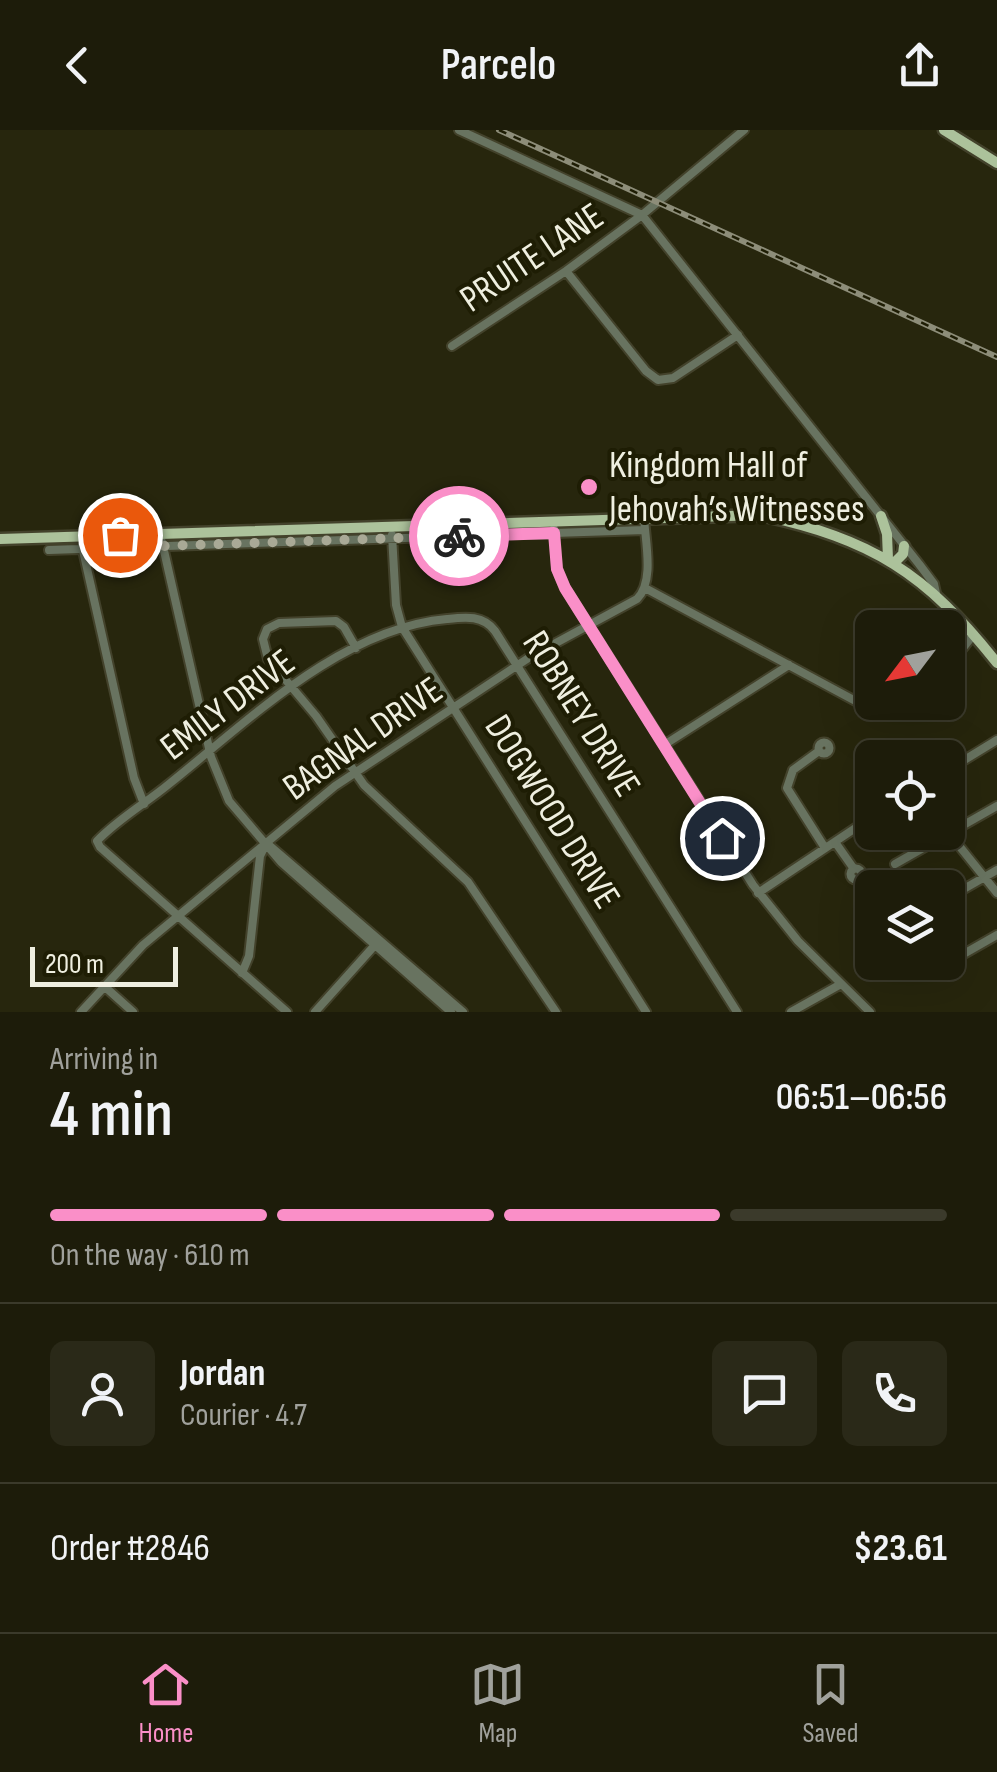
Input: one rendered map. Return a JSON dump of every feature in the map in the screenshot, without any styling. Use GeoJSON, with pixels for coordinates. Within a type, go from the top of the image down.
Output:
{"type":"FeatureCollection","features":[{"type":"Feature","properties":{"kind":"main road"},"geometry":{"type":"LineString","coordinates":[[944,130],[997,163]]}},
{"type":"Feature","properties":{"kind":"main road"},"geometry":{"type":"LineString","coordinates":[[0,539],[392,532],[553,520],[760,515],[813,527],[892,561],[936,593],[997,663]]}},
{"type":"Feature","properties":{"kind":"main road"},"geometry":{"type":"LineString","coordinates":[[881,516],[892,561]]}},
{"type":"Feature","properties":{"kind":"main road"},"geometry":{"type":"LineString","coordinates":[[867,548],[882,544],[887,534]]}},
{"type":"Feature","properties":{"kind":"main road"},"geometry":{"type":"LineString","coordinates":[[892,561],[903,554],[904,546]]}},
{"type":"Feature","properties":{"kind":"street"},"geometry":{"type":"LineString","coordinates":[[459,130],[642,215],[934,584],[936,593]]}},
{"type":"Feature","properties":{"kind":"street","name":"PRUITE LANE"},"geometry":{"type":"LineString","coordinates":[[452,346],[642,215],[744,130]]}},
{"type":"Feature","properties":{"kind":"street"},"geometry":{"type":"LineString","coordinates":[[566,271],[646,371],[658,380],[673,378],[738,335]]}},
{"type":"Feature","properties":{"kind":"street"},"geometry":{"type":"LineString","coordinates":[[644,517],[645,588],[855,700]]}},
{"type":"Feature","properties":{"kind":"street"},"geometry":{"type":"LineString","coordinates":[[553,520],[560,578],[758,893],[798,941],[870,1012]]}},
{"type":"Feature","properties":{"kind":"street"},"geometry":{"type":"LineString","coordinates":[[49,550],[392,532],[645,530]]}},
{"type":"Feature","properties":{"kind":"street","name":"DOGWOOD DRIVE"},"geometry":{"type":"LineString","coordinates":[[392,532],[396,605],[402,627],[646,1012]]}},
{"type":"Feature","properties":{"kind":"street"},"geometry":{"type":"LineString","coordinates":[[160,534],[210,752],[228,801],[281,862],[451,1012]]}},
{"type":"Feature","properties":{"kind":"street"},"geometry":{"type":"LineString","coordinates":[[80,536],[134,778],[144,804]]}},
{"type":"Feature","properties":{"kind":"street","name":"BAGNAL DRIVE"},"geometry":{"type":"LineString","coordinates":[[81,1012],[134,953],[354,772],[517,666],[632,602],[645,588]]}},
{"type":"Feature","properties":{"kind":"street","name":"ROBNEY DRIVE"},"geometry":{"type":"LineString","coordinates":[[402,627],[481,619],[492,626],[737,1012]]}},
{"type":"Feature","properties":{"kind":"street"},"geometry":{"type":"LineString","coordinates":[[356,648],[336,621],[271,626],[263,636],[264,652],[364,785],[468,882],[556,1012]]}},
{"type":"Feature","properties":{"kind":"street","name":"EMILY DRIVE"},"geometry":{"type":"LineString","coordinates":[[178,916],[97,843],[292,687],[356,648],[402,627]]}},
{"type":"Feature","properties":{"kind":"street"},"geometry":{"type":"LineString","coordinates":[[965,645],[974,634]]}},
{"type":"Feature","properties":{"kind":"street"},"geometry":{"type":"LineString","coordinates":[[664,745],[789,665]]}},
{"type":"Feature","properties":{"kind":"street"},"geometry":{"type":"LineString","coordinates":[[965,760],[997,740]]}},
{"type":"Feature","properties":{"kind":"street"},"geometry":{"type":"LineString","coordinates":[[819,751],[790,774],[787,788],[825,848]]}},
{"type":"Feature","properties":{"kind":"street"},"geometry":{"type":"LineString","coordinates":[[965,823],[997,806]]}},
{"type":"Feature","properties":{"kind":"street"},"geometry":{"type":"LineString","coordinates":[[758,893],[855,828]]}},
{"type":"Feature","properties":{"kind":"street"},"geometry":{"type":"LineString","coordinates":[[834,842],[854,869]]}},
{"type":"Feature","properties":{"kind":"street"},"geometry":{"type":"LineString","coordinates":[[242,973],[249,956],[260,856],[266,844]]}},
{"type":"Feature","properties":{"kind":"street"},"geometry":{"type":"LineString","coordinates":[[266,844],[288,858],[462,1012]]}},
{"type":"Feature","properties":{"kind":"street"},"geometry":{"type":"LineString","coordinates":[[895,864],[918,850]]}},
{"type":"Feature","properties":{"kind":"street"},"geometry":{"type":"LineString","coordinates":[[962,850],[997,894]]}},
{"type":"Feature","properties":{"kind":"street"},"geometry":{"type":"LineString","coordinates":[[965,888],[997,870]]}},
{"type":"Feature","properties":{"kind":"street"},"geometry":{"type":"LineString","coordinates":[[178,916],[286,1012]]}},
{"type":"Feature","properties":{"kind":"street"},"geometry":{"type":"LineString","coordinates":[[965,953],[997,934]]}},
{"type":"Feature","properties":{"kind":"street"},"geometry":{"type":"LineString","coordinates":[[316,1012],[374,944]]}},
{"type":"Feature","properties":{"kind":"street"},"geometry":{"type":"LineString","coordinates":[[790,1012],[841,984]]}},
{"type":"Feature","properties":{"kind":"street"},"geometry":{"type":"LineString","coordinates":[[104,986],[133,1012]]}},
{"type":"Feature","properties":{"kind":"railway"},"geometry":{"type":"LineString","coordinates":[[499,130],[997,357]]}},
{"type":"Feature","properties":{"kind":"way so far"},"geometry":{"type":"LineString","coordinates":[[120,535],[160,534],[163,546],[459,536]]}},
{"type":"Feature","properties":{"kind":"place","name":"Kingdom Hall of Jehovah’s Witnesses"},"geometry":{"type":"Point","coordinates":[589,487]}},
{"type":"Feature","properties":{"kind":"route"},"geometry":{"type":"LineString","coordinates":[[459,536],[554,533],[557,569],[565,588],[722,838]]}}]}
